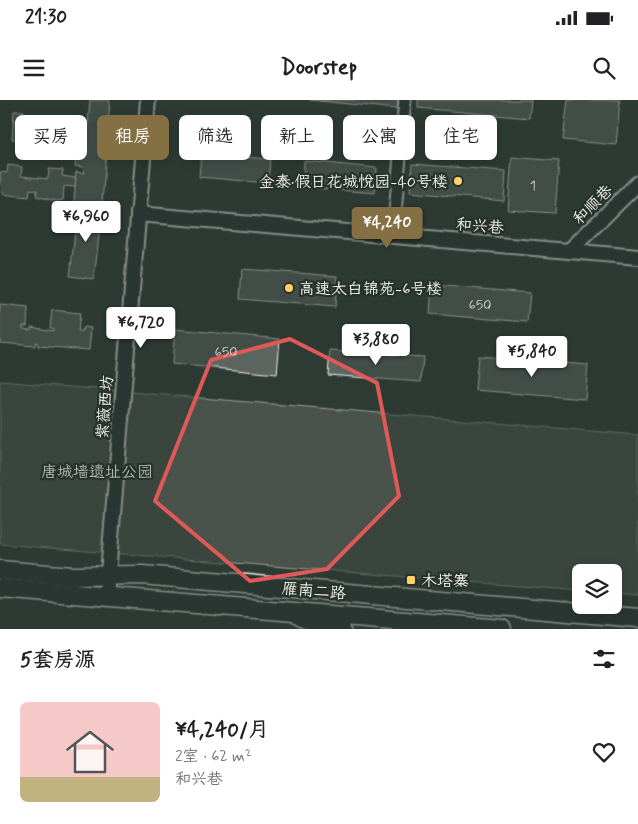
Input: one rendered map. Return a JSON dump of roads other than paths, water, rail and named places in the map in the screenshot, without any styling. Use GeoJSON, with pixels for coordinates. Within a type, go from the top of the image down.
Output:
{"type":"FeatureCollection","features":[{"type":"Feature","properties":{"kind":"main road"},"geometry":{"type":"LineString","coordinates":[[115,575],[143,566],[572,600]]}},
{"type":"Feature","properties":{"kind":"main road","name":"雁南二路"},"geometry":{"type":"LineString","coordinates":[[0,570],[72,576],[115,575],[624,615]]}},
{"type":"Feature","properties":{"kind":"main road","name":"雁南二路"},"geometry":{"type":"LineString","coordinates":[[0,588],[502,629]]}},
{"type":"Feature","properties":{"kind":"main road"},"geometry":{"type":"LineString","coordinates":[[293,612],[321,628],[341,629]]}},
{"type":"Feature","properties":{"kind":"street","name":"紫薇西坊"},"geometry":{"type":"LineString","coordinates":[[106,597],[115,575],[138,214],[148,100]]}},
{"type":"Feature","properties":{"kind":"street"},"geometry":{"type":"LineString","coordinates":[[393,234],[406,100]]}},
{"type":"Feature","properties":{"kind":"street","name":"和顺巷"},"geometry":{"type":"LineString","coordinates":[[570,250],[638,183]]}},
{"type":"Feature","properties":{"kind":"street","name":"和兴巷"},"geometry":{"type":"LineString","coordinates":[[138,214],[393,234],[638,257]]}},
{"type":"Feature","properties":{"kind":"place","name":"金泰·假日花城悦园-40号楼"},"geometry":{"type":"Point","coordinates":[458,181]}},
{"type":"Feature","properties":{"kind":"place","name":"高速太白锦苑-6号楼"},"geometry":{"type":"Point","coordinates":[289,288]}},
{"type":"Feature","properties":{"kind":"place","name":"木塔寨"},"geometry":{"type":"Point","coordinates":[411,580]}},
{"type":"Feature","properties":{"kind":"park label","name":"唐城墙遗址公园"},"geometry":{"type":"Point","coordinates":[97,471]}}]}
